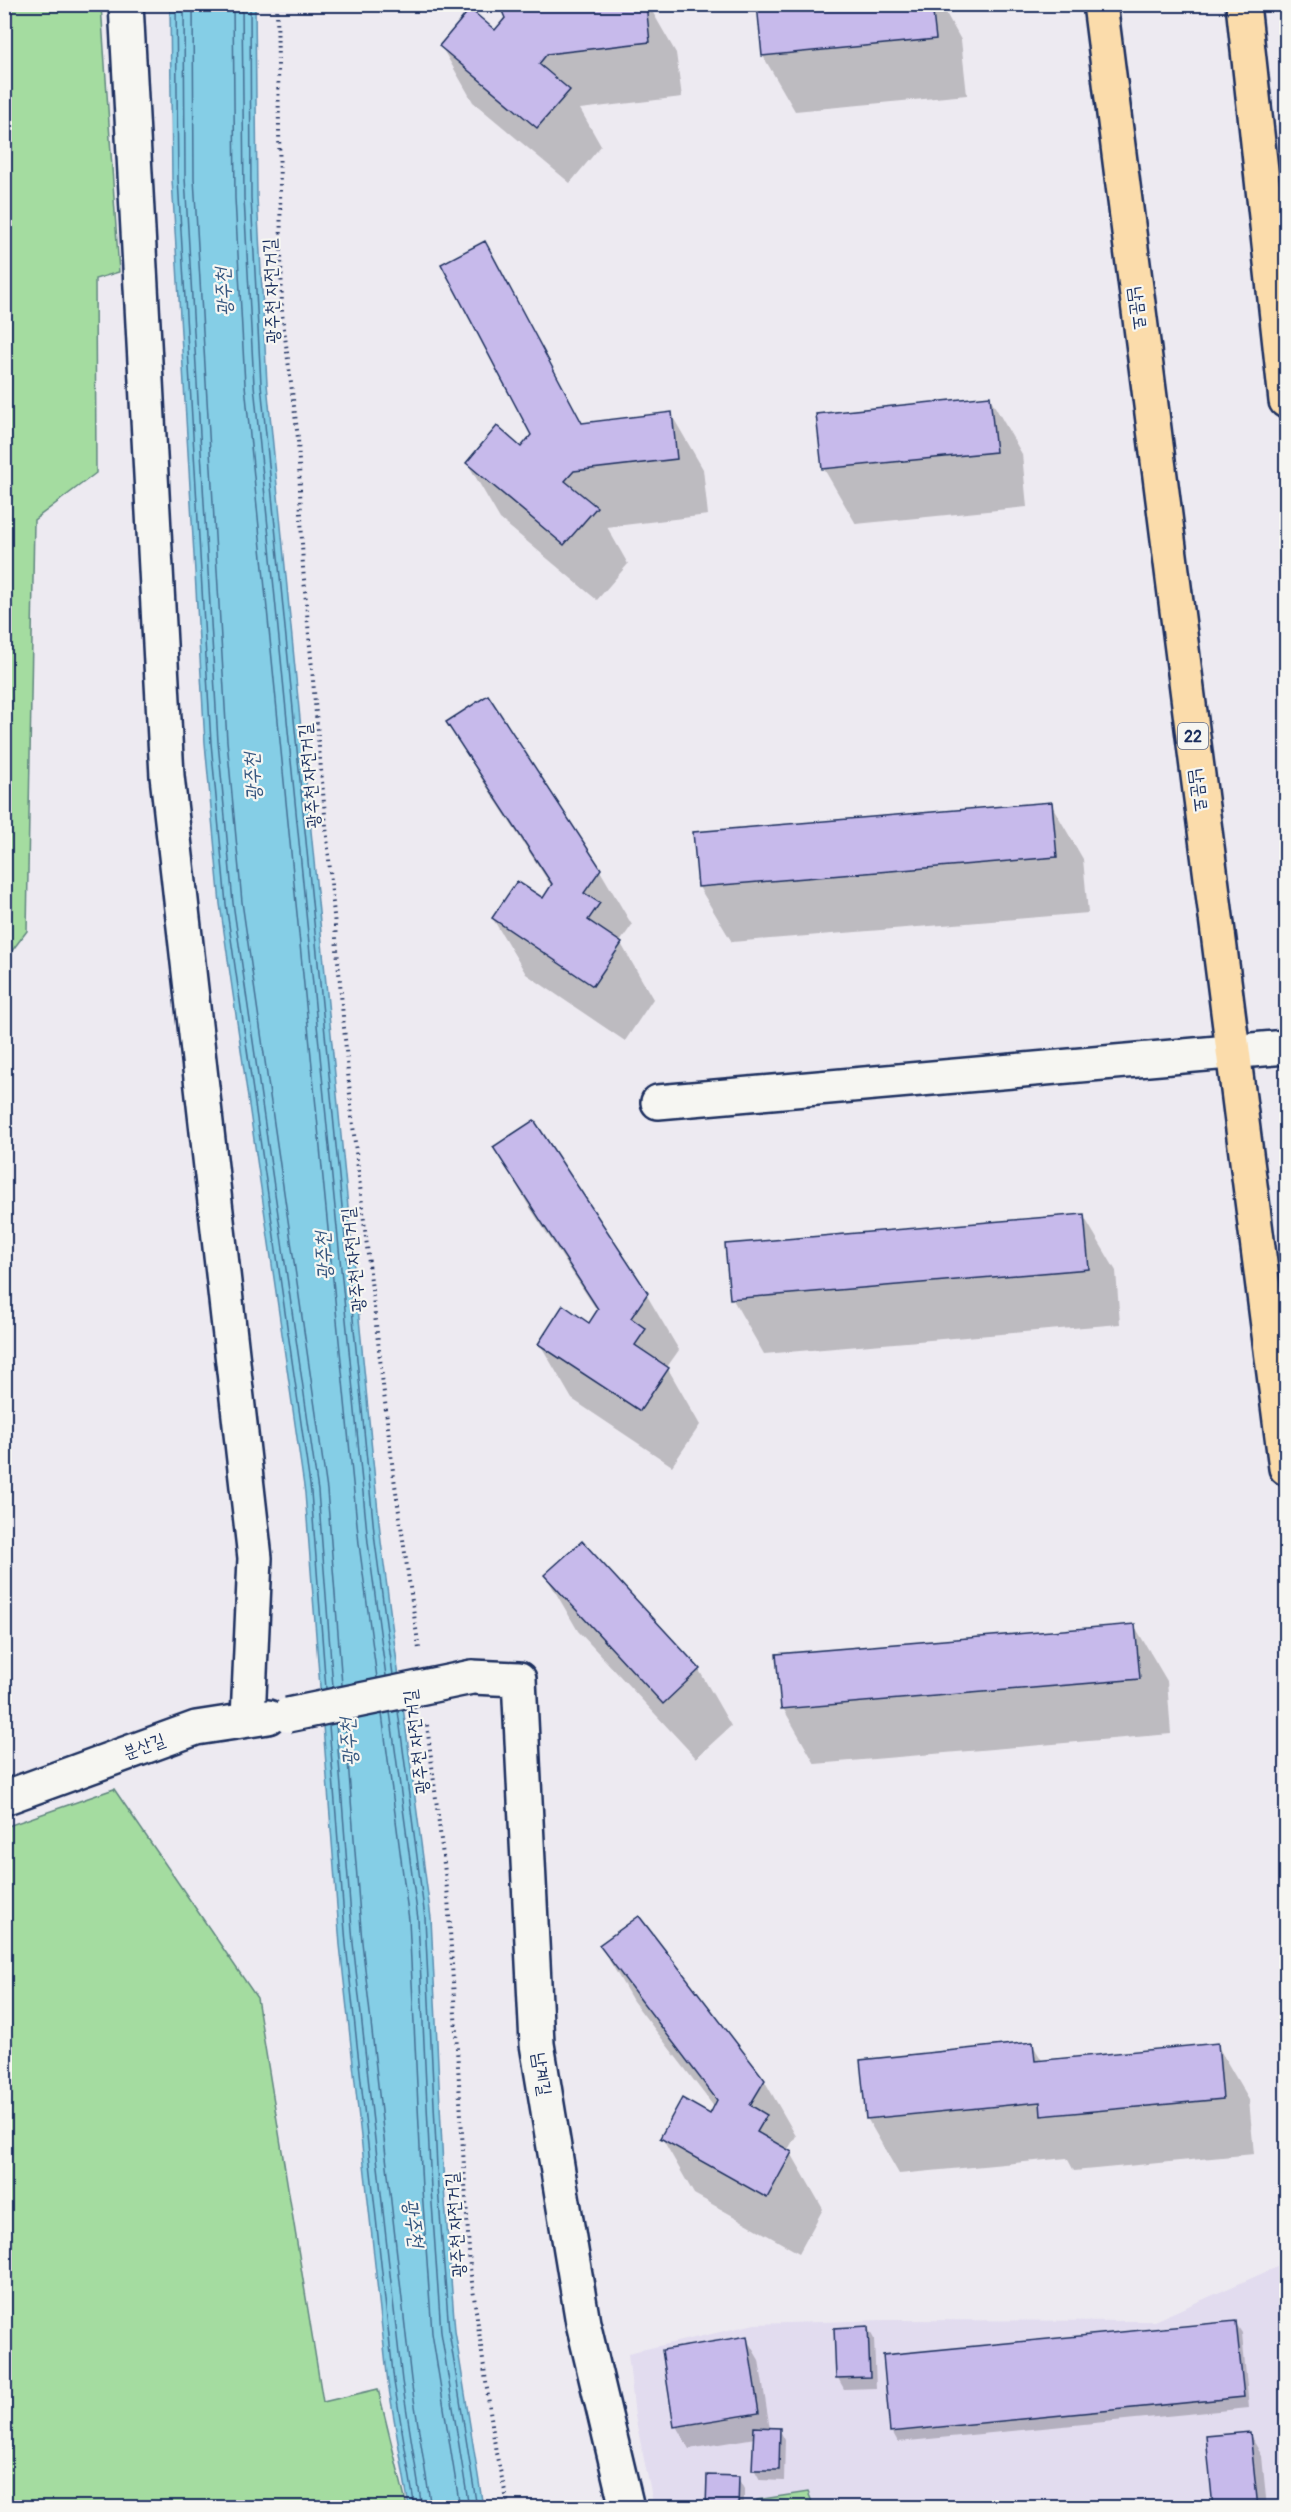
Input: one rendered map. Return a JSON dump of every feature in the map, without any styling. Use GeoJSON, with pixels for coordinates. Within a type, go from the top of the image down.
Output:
{"type":"FeatureCollection","features":[{"type":"Feature","properties":{"kind":"main road","name":"남문로"},"geometry":{"type":"LineString","coordinates":[[1100,4],[1287,1468]]}},
{"type":"Feature","properties":{"kind":"main road"},"geometry":{"type":"LineString","coordinates":[[1243,4],[1287,401]]}},
{"type":"Feature","properties":{"kind":"street"},"geometry":{"type":"LineString","coordinates":[[126,4],[167,776],[255,1558],[248,1719]]}},
{"type":"Feature","properties":{"kind":"street"},"geometry":{"type":"LineString","coordinates":[[658,1102],[1287,1047]]}},
{"type":"Feature","properties":{"kind":"street","name":"분산길"},"geometry":{"type":"LineString","coordinates":[[4,1798],[196,1728],[288,1715],[472,1677]]}},
{"type":"Feature","properties":{"kind":"street","name":"남계길"},"geometry":{"type":"LineString","coordinates":[[472,1677],[519,1679],[537,2044],[581,2313],[627,2508]]}},
{"type":"Feature","properties":{"kind":"path","name":"광주천 자전거길"},"geometry":{"type":"LineString","coordinates":[[277,4],[282,313],[298,438],[303,568],[351,1118],[385,1412],[420,1656]]}},
{"type":"Feature","properties":{"kind":"path","name":"광주천 자전거길"},"geometry":{"type":"LineString","coordinates":[[427,1722],[448,1897],[470,2268],[496,2452],[508,2508]]}},
{"type":"Feature","properties":{"kind":"shaded area"},"geometry":{"type":"Polygon","coordinates":[[[1286,2263],[1286,2507],[814,2508],[807,2492],[757,2500],[756,2507],[654,2507],[635,2416],[628,2353],[755,2324],[884,2320],[1154,2321],[1286,2263]]]}},
{"type":"Feature","properties":{"kind":"green space"},"geometry":{"type":"Polygon","coordinates":[[[5,4],[101,5],[119,272],[95,279],[96,473],[34,520],[27,931],[5,960],[5,4]]]}},
{"type":"Feature","properties":{"kind":"green space"},"geometry":{"type":"Polygon","coordinates":[[[114,1789],[257,1998],[323,2402],[378,2389],[407,2507],[5,2507],[5,1827],[114,1789]]]}},
{"type":"Feature","properties":{"kind":"green space"},"geometry":{"type":"Polygon","coordinates":[[[808,2492],[814,2507],[756,2507],[757,2500],[808,2492]]]}},
{"type":"Feature","properties":{"kind":"water","name":"광주천"},"geometry":{"type":"Polygon","coordinates":[[[170,5],[255,5],[257,197],[267,384],[381,1542],[431,1918],[444,2188],[455,2331],[483,2507],[409,2507],[388,2383],[340,1945],[305,1493],[220,904],[205,743],[172,179],[170,5]]]}},
{"type":"Feature","properties":{"kind":"building"},"geometry":{"type":"Polygon","coordinates":[[[499,4],[646,4],[650,42],[547,54],[539,64],[570,90],[537,128],[439,46],[470,9],[495,30],[505,18],[499,4]]]}},
{"type":"Feature","properties":{"kind":"building"},"geometry":{"type":"Polygon","coordinates":[[[757,4],[932,4],[936,39],[762,56],[757,4]]]}},
{"type":"Feature","properties":{"kind":"building"},"geometry":{"type":"Polygon","coordinates":[[[485,241],[582,423],[672,412],[677,459],[574,471],[565,481],[597,507],[564,545],[466,463],[497,426],[521,447],[531,435],[441,264],[485,241]]]}},
{"type":"Feature","properties":{"kind":"building"},"geometry":{"type":"Polygon","coordinates":[[[990,396],[996,452],[822,469],[816,414],[990,396]]]}},
{"type":"Feature","properties":{"kind":"building"},"geometry":{"type":"Polygon","coordinates":[[[488,695],[601,869],[584,893],[600,903],[588,920],[622,943],[593,986],[492,918],[517,881],[543,898],[552,884],[446,722],[488,695]]]}},
{"type":"Feature","properties":{"kind":"building"},"geometry":{"type":"Polygon","coordinates":[[[1052,802],[1057,857],[698,887],[693,832],[1052,802]]]}},
{"type":"Feature","properties":{"kind":"building"},"geometry":{"type":"Polygon","coordinates":[[[534,1120],[648,1293],[631,1318],[646,1329],[635,1345],[669,1368],[640,1411],[538,1344],[563,1305],[589,1323],[598,1309],[493,1147],[534,1120]]]}},
{"type":"Feature","properties":{"kind":"building"},"geometry":{"type":"Polygon","coordinates":[[[1084,1214],[1089,1269],[730,1299],[725,1244],[1084,1214]]]}},
{"type":"Feature","properties":{"kind":"building"},"geometry":{"type":"Polygon","coordinates":[[[582,1541],[700,1669],[663,1704],[544,1575],[582,1541]]]}},
{"type":"Feature","properties":{"kind":"building"},"geometry":{"type":"Polygon","coordinates":[[[1135,1624],[1140,1679],[781,1709],[776,1654],[1135,1624]]]}},
{"type":"Feature","properties":{"kind":"building"},"geometry":{"type":"Polygon","coordinates":[[[639,1916],[765,2080],[750,2105],[767,2115],[757,2132],[792,2152],[767,2198],[660,2138],[682,2098],[710,2114],[717,2100],[599,1945],[639,1916]]]}},
{"type":"Feature","properties":{"kind":"building"},"geometry":{"type":"Polygon","coordinates":[[[1033,2042],[1035,2061],[1218,2043],[1223,2099],[1041,2116],[1040,2102],[866,2119],[860,2060],[1033,2042]]]}},
{"type":"Feature","properties":{"kind":"building"},"geometry":{"type":"Polygon","coordinates":[[[1236,2321],[1244,2397],[890,2432],[883,2355],[1236,2321]]]}},
{"type":"Feature","properties":{"kind":"building"},"geometry":{"type":"Polygon","coordinates":[[[868,2326],[870,2377],[836,2378],[834,2328],[868,2326]]]}},
{"type":"Feature","properties":{"kind":"building"},"geometry":{"type":"Polygon","coordinates":[[[747,2336],[759,2413],[674,2427],[662,2350],[747,2336]]]}},
{"type":"Feature","properties":{"kind":"building"},"geometry":{"type":"Polygon","coordinates":[[[754,2427],[780,2428],[779,2470],[752,2470],[754,2427]]]}},
{"type":"Feature","properties":{"kind":"building"},"geometry":{"type":"Polygon","coordinates":[[[1250,2432],[1258,2508],[1213,2508],[1206,2436],[1250,2432]]]}},
{"type":"Feature","properties":{"kind":"building"},"geometry":{"type":"Polygon","coordinates":[[[707,2475],[739,2476],[738,2508],[706,2508],[707,2475]]]}}]}
